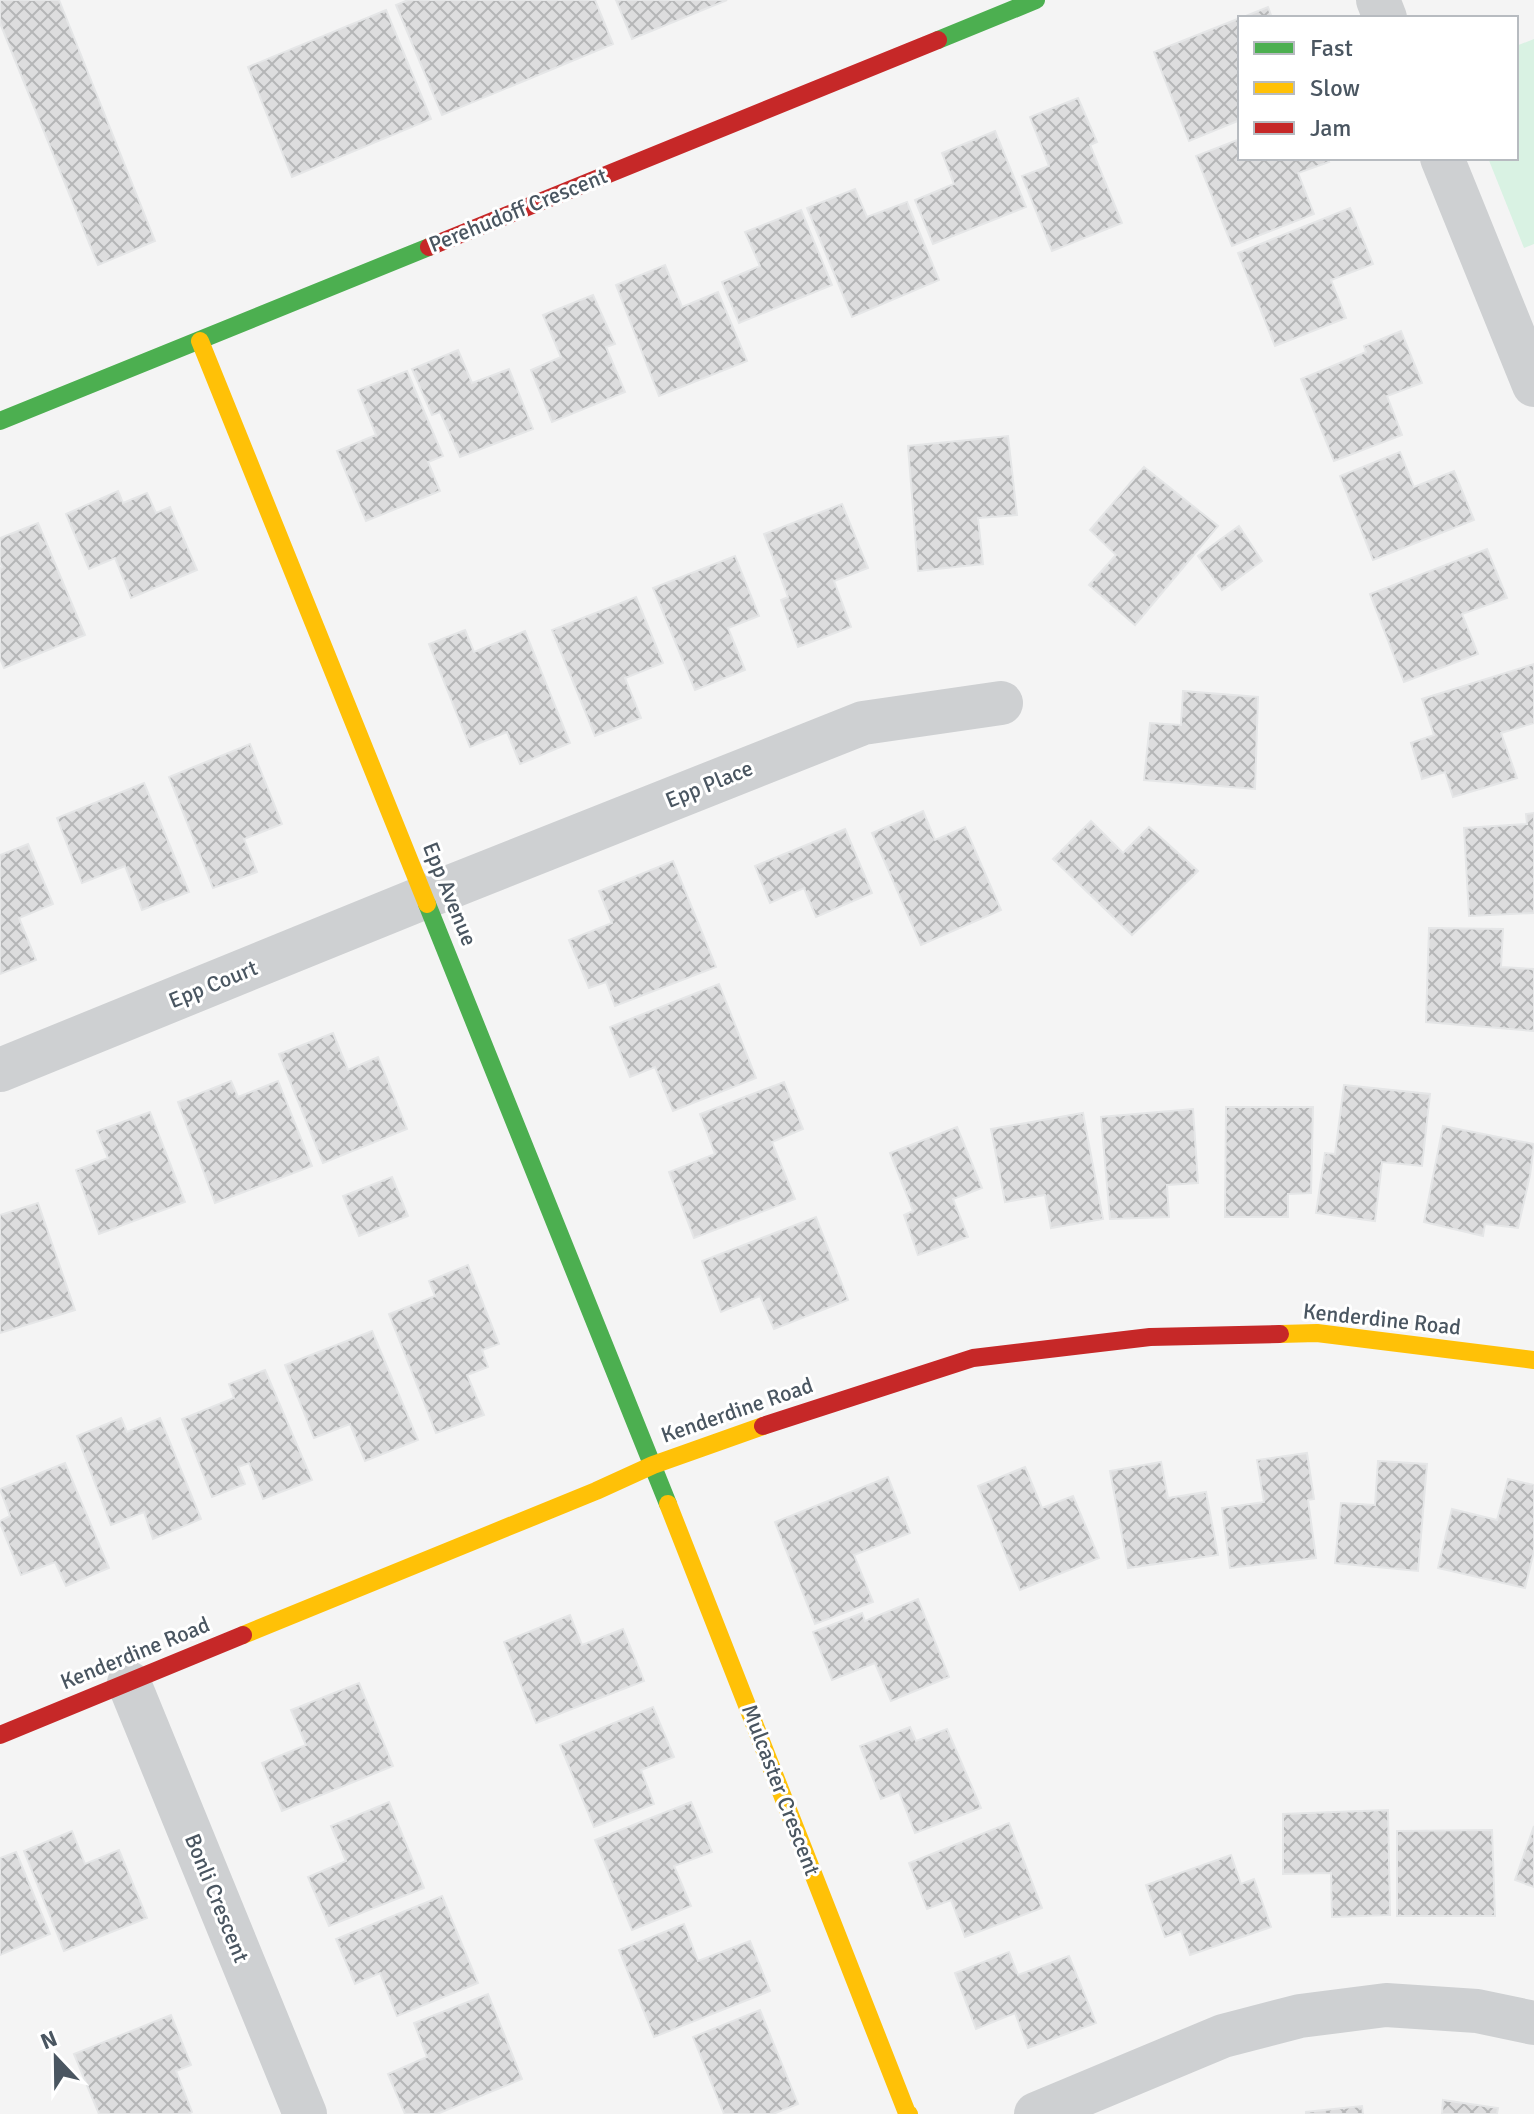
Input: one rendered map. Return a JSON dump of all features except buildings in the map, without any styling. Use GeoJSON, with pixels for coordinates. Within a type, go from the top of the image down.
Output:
{"type":"FeatureCollection","features":[{"type":"Feature","properties":{"kind":"street","name":"Perehudoff Crescent"},"geometry":{"type":"LineString","coordinates":[[0,421],[1036,0]]}},
{"type":"Feature","properties":{"kind":"street"},"geometry":{"type":"LineString","coordinates":[[1443,160],[1534,385]]}},
{"type":"Feature","properties":{"kind":"street","name":"Epp Avenue"},"geometry":{"type":"LineString","coordinates":[[200,341],[653,1465]]}},
{"type":"Feature","properties":{"kind":"street","name":"Epp Place"},"geometry":{"type":"LineString","coordinates":[[425,897],[863,723],[1001,703]]}},
{"type":"Feature","properties":{"kind":"street","name":"Epp Court"},"geometry":{"type":"LineString","coordinates":[[0,1070],[425,897]]}},
{"type":"Feature","properties":{"kind":"street","name":"Kenderdine Road"},"geometry":{"type":"LineString","coordinates":[[0,1735],[653,1465],[813,1408],[973,1358],[1150,1337],[1317,1333],[1534,1360]]}},
{"type":"Feature","properties":{"kind":"street","name":"Mulcaster Crescent"},"geometry":{"type":"LineString","coordinates":[[653,1465],[909,2114]]}},
{"type":"Feature","properties":{"kind":"street","name":"Bonli Crescent"},"geometry":{"type":"LineString","coordinates":[[129,1683],[305,2114]]}},
{"type":"Feature","properties":{"kind":"street"},"geometry":{"type":"LineString","coordinates":[[1036,2114],[1223,2036],[1300,2016],[1386,2005],[1477,2011],[1534,2023]]}},
{"type":"Feature","properties":{"kind":"green space"},"geometry":{"type":"Polygon","coordinates":[[[1534,39],[1534,244],[1524,248],[1489,160],[1518,160],[1518,45],[1534,39]]]}},
{"type":"Feature","properties":{"kind":"traffic: fast"},"geometry":{"type":"LineString","coordinates":[[938,40],[1036,0]]}},
{"type":"Feature","properties":{"kind":"traffic: fast"},"geometry":{"type":"LineString","coordinates":[[0,421],[429,247]]}},
{"type":"Feature","properties":{"kind":"traffic: fast"},"geometry":{"type":"LineString","coordinates":[[427,904],[668,1504]]}},
{"type":"Feature","properties":{"kind":"traffic: slow"},"geometry":{"type":"LineString","coordinates":[[200,341],[427,904]]}},
{"type":"Feature","properties":{"kind":"traffic: slow"},"geometry":{"type":"LineString","coordinates":[[1280,1334],[1317,1333],[1534,1360]]}},
{"type":"Feature","properties":{"kind":"traffic: slow"},"geometry":{"type":"LineString","coordinates":[[243,1635],[653,1465],[763,1426]]}},
{"type":"Feature","properties":{"kind":"traffic: slow"},"geometry":{"type":"LineString","coordinates":[[668,1504],[909,2114]]}},
{"type":"Feature","properties":{"kind":"traffic: jam"},"geometry":{"type":"LineString","coordinates":[[429,247],[938,40]]}},
{"type":"Feature","properties":{"kind":"traffic: jam"},"geometry":{"type":"LineString","coordinates":[[763,1426],[973,1358],[1150,1337],[1280,1334]]}},
{"type":"Feature","properties":{"kind":"traffic: jam"},"geometry":{"type":"LineString","coordinates":[[0,1735],[243,1635]]}}]}
